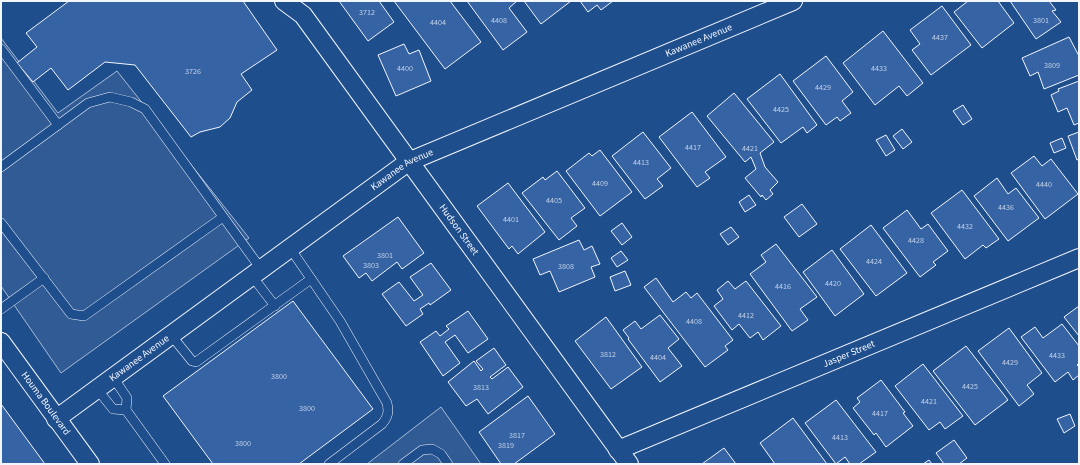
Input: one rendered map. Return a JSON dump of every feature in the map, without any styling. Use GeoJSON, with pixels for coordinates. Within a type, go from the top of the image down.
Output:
{"type":"FeatureCollection","features":[{"type":"Feature","properties":{"kind":"street","name":"Hudson Street"},"geometry":{"type":"LineString","coordinates":[[284,1],[303,14],[408,162],[624,457]]}},
{"type":"Feature","properties":{"kind":"street","name":"Kawanee Avenue"},"geometry":{"type":"LineString","coordinates":[[56,418],[408,162],[793,1]]}},
{"type":"Feature","properties":{"kind":"street","name":"Jasper Street"},"geometry":{"type":"LineString","coordinates":[[624,457],[1079,258]]}},
{"type":"Feature","properties":{"kind":"street","name":"Houma Boulevard"},"geometry":{"type":"LineString","coordinates":[[1,342],[90,464]]}},
{"type":"Feature","properties":{"kind":"lane"},"geometry":{"type":"LineString","coordinates":[[1,49],[58,125]]}},
{"type":"Feature","properties":{"kind":"lane"},"geometry":{"type":"LineString","coordinates":[[1,167],[88,103],[110,97],[131,102],[145,109],[223,217],[275,306]]}},
{"type":"Feature","properties":{"kind":"lane"},"geometry":{"type":"LineString","coordinates":[[1,223],[71,314],[84,316],[223,217]]}},
{"type":"Feature","properties":{"kind":"lane"},"geometry":{"type":"LineString","coordinates":[[290,248],[340,321],[387,403],[389,411],[388,418],[382,424],[329,464]]}},
{"type":"Feature","properties":{"kind":"lane"},"geometry":{"type":"LineString","coordinates":[[1,309],[44,278]]}},
{"type":"Feature","properties":{"kind":"lane"},"geometry":{"type":"LineString","coordinates":[[171,335],[192,361],[196,362],[311,279]]}},
{"type":"Feature","properties":{"kind":"lane"},"geometry":{"type":"LineString","coordinates":[[113,377],[128,398],[126,410],[165,464]]}},
{"type":"Feature","properties":{"kind":"lane"},"geometry":{"type":"LineString","coordinates":[[97,389],[113,409],[126,410]]}},
{"type":"Feature","properties":{"kind":"lane"},"geometry":{"type":"LineString","coordinates":[[403,464],[422,450],[432,449],[440,454],[448,464]]}},
{"type":"Feature","properties":{"kind":"shaded area"},"geometry":{"type":"Polygon","coordinates":[[[1,38],[58,113],[117,71],[249,238],[61,373],[1,286],[1,38]]]}},
{"type":"Feature","properties":{"kind":"shaded area"},"geometry":{"type":"Polygon","coordinates":[[[441,407],[481,464],[367,464],[441,407]]]}},
{"type":"Feature","properties":{"kind":"building"},"geometry":{"type":"Polygon","coordinates":[[[69,1],[243,1],[277,50],[241,74],[252,90],[237,102],[230,118],[220,127],[200,132],[191,137],[135,65],[105,62],[68,90],[51,68],[33,82],[17,63],[37,47],[26,33],[69,1]]]}},
{"type":"Feature","properties":{"kind":"building"},"geometry":{"type":"Polygon","coordinates":[[[339,1],[379,1],[394,22],[368,41],[339,1]]]}},
{"type":"Feature","properties":{"kind":"building"},"geometry":{"type":"Polygon","coordinates":[[[394,1],[450,1],[481,42],[445,69],[394,1]]]}},
{"type":"Feature","properties":{"kind":"building"},"geometry":{"type":"Polygon","coordinates":[[[467,1],[517,1],[509,8],[527,32],[503,50],[467,1]]]}},
{"type":"Feature","properties":{"kind":"building"},"geometry":{"type":"Polygon","coordinates":[[[524,1],[571,1],[541,24],[524,1]]]}},
{"type":"Feature","properties":{"kind":"building"},"geometry":{"type":"Polygon","coordinates":[[[580,1],[613,1],[601,10],[597,5],[588,12],[580,1]]]}},
{"type":"Feature","properties":{"kind":"building"},"geometry":{"type":"Polygon","coordinates":[[[968,1],[998,1],[1014,23],[982,48],[954,12],[968,1]]]}},
{"type":"Feature","properties":{"kind":"building"},"geometry":{"type":"Polygon","coordinates":[[[1010,1],[1049,1],[1056,10],[1052,11],[1061,22],[1036,39],[1010,1]]]}},
{"type":"Feature","properties":{"kind":"building"},"geometry":{"type":"Polygon","coordinates":[[[942,6],[971,45],[931,75],[912,50],[920,44],[910,30],[942,6]]]}},
{"type":"Feature","properties":{"kind":"building"},"geometry":{"type":"Polygon","coordinates":[[[883,31],[923,83],[907,96],[899,86],[875,105],[843,63],[883,31]]]}},
{"type":"Feature","properties":{"kind":"building"},"geometry":{"type":"Polygon","coordinates":[[[1069,37],[1079,56],[1079,75],[1044,89],[1038,72],[1030,76],[1022,58],[1069,37]]]}},
{"type":"Feature","properties":{"kind":"building"},"geometry":{"type":"Polygon","coordinates":[[[404,44],[409,54],[419,50],[431,81],[396,96],[378,55],[404,44]]]}},
{"type":"Feature","properties":{"kind":"building"},"geometry":{"type":"Polygon","coordinates":[[[826,56],[853,92],[842,101],[851,113],[840,121],[837,117],[826,125],[793,81],[826,56]]]}},
{"type":"Feature","properties":{"kind":"building"},"geometry":{"type":"Polygon","coordinates":[[[780,74],[817,125],[807,133],[803,127],[781,143],[747,99],[780,74]]]}},
{"type":"Feature","properties":{"kind":"building"},"geometry":{"type":"Polygon","coordinates":[[[1079,81],[1079,123],[1074,125],[1067,108],[1058,112],[1051,95],[1059,91],[1058,89],[1079,81]]]}},
{"type":"Feature","properties":{"kind":"building"},"geometry":{"type":"Polygon","coordinates":[[[734,93],[774,142],[760,153],[765,167],[778,182],[770,190],[773,194],[766,200],[762,195],[761,197],[745,178],[756,169],[751,157],[745,162],[707,116],[734,93]]]}},
{"type":"Feature","properties":{"kind":"building"},"geometry":{"type":"Polygon","coordinates":[[[963,105],[972,119],[963,125],[953,111],[963,105]]]}},
{"type":"Feature","properties":{"kind":"building"},"geometry":{"type":"Polygon","coordinates":[[[692,112],[726,157],[705,172],[710,178],[697,187],[659,137],[692,112]]]}},
{"type":"Feature","properties":{"kind":"building"},"geometry":{"type":"Polygon","coordinates":[[[902,129],[912,142],[903,149],[893,136],[902,129]]]}},
{"type":"Feature","properties":{"kind":"building"},"geometry":{"type":"Polygon","coordinates":[[[643,132],[671,168],[657,179],[663,186],[645,199],[612,156],[643,132]]]}},
{"type":"Feature","properties":{"kind":"building"},"geometry":{"type":"Polygon","coordinates":[[[1079,132],[1079,159],[1077,160],[1068,136],[1079,132]]]}},
{"type":"Feature","properties":{"kind":"building"},"geometry":{"type":"Polygon","coordinates":[[[886,135],[895,150],[886,156],[876,140],[886,135]]]}},
{"type":"Feature","properties":{"kind":"building"},"geometry":{"type":"Polygon","coordinates":[[[1062,138],[1066,148],[1054,153],[1050,143],[1062,138]]]}},
{"type":"Feature","properties":{"kind":"building"},"geometry":{"type":"Polygon","coordinates":[[[600,150],[632,192],[600,216],[566,171],[589,153],[592,156],[600,150]]]}},
{"type":"Feature","properties":{"kind":"building"},"geometry":{"type":"Polygon","coordinates":[[[1034,156],[1042,166],[1051,159],[1078,194],[1045,219],[1011,173],[1034,156]]]}},
{"type":"Feature","properties":{"kind":"building"},"geometry":{"type":"Polygon","coordinates":[[[557,171],[585,208],[571,218],[577,226],[559,240],[522,193],[543,177],[545,180],[557,171]]]}},
{"type":"Feature","properties":{"kind":"building"},"geometry":{"type":"Polygon","coordinates":[[[997,178],[1008,194],[1016,188],[1039,218],[1008,241],[974,196],[997,178]]]}},
{"type":"Feature","properties":{"kind":"building"},"geometry":{"type":"Polygon","coordinates":[[[508,183],[545,232],[518,254],[512,246],[509,249],[477,206],[508,183]]]}},
{"type":"Feature","properties":{"kind":"building"},"geometry":{"type":"Polygon","coordinates":[[[962,190],[999,239],[986,248],[983,245],[965,259],[931,213],[962,190]]]}},
{"type":"Feature","properties":{"kind":"building"},"geometry":{"type":"Polygon","coordinates":[[[749,195],[756,205],[745,212],[739,202],[749,195]]]}},
{"type":"Feature","properties":{"kind":"building"},"geometry":{"type":"Polygon","coordinates":[[[802,204],[817,224],[799,237],[784,217],[802,204]]]}},
{"type":"Feature","properties":{"kind":"building"},"geometry":{"type":"Polygon","coordinates":[[[907,210],[921,229],[928,224],[948,251],[933,262],[936,265],[920,277],[883,228],[907,210]]]}},
{"type":"Feature","properties":{"kind":"building"},"geometry":{"type":"Polygon","coordinates":[[[398,217],[424,253],[402,269],[397,262],[372,281],[366,273],[359,278],[343,256],[398,217]]]}},
{"type":"Feature","properties":{"kind":"building"},"geometry":{"type":"Polygon","coordinates":[[[622,223],[632,237],[622,245],[611,231],[622,223]]]}},
{"type":"Feature","properties":{"kind":"building"},"geometry":{"type":"Polygon","coordinates":[[[871,225],[907,273],[876,296],[840,249],[871,225]]]}},
{"type":"Feature","properties":{"kind":"building"},"geometry":{"type":"Polygon","coordinates":[[[731,227],[739,237],[728,245],[720,234],[731,227]]]}},
{"type":"Feature","properties":{"kind":"building"},"geometry":{"type":"Polygon","coordinates":[[[579,240],[584,250],[592,246],[600,264],[591,267],[595,277],[559,292],[550,271],[540,275],[533,259],[579,240]]]}},
{"type":"Feature","properties":{"kind":"building"},"geometry":{"type":"Polygon","coordinates":[[[776,244],[817,297],[800,309],[808,320],[792,331],[750,274],[766,262],[761,255],[776,244]]]}},
{"type":"Feature","properties":{"kind":"building"},"geometry":{"type":"Polygon","coordinates":[[[832,250],[864,294],[835,316],[803,272],[832,250]]]}},
{"type":"Feature","properties":{"kind":"building"},"geometry":{"type":"Polygon","coordinates":[[[621,251],[628,260],[617,267],[611,258],[621,251]]]}},
{"type":"Feature","properties":{"kind":"building"},"geometry":{"type":"Polygon","coordinates":[[[431,263],[451,290],[430,305],[429,303],[420,309],[423,314],[406,326],[382,294],[399,282],[414,301],[423,295],[410,277],[431,263]]]}},
{"type":"Feature","properties":{"kind":"building"},"geometry":{"type":"Polygon","coordinates":[[[625,271],[631,285],[615,291],[610,277],[625,271]]]}},
{"type":"Feature","properties":{"kind":"building"},"geometry":{"type":"Polygon","coordinates":[[[656,278],[673,302],[686,292],[691,298],[697,293],[733,340],[725,346],[728,350],[705,367],[644,287],[656,278]]]}},
{"type":"Feature","properties":{"kind":"building"},"geometry":{"type":"Polygon","coordinates":[[[728,281],[735,289],[746,281],[781,326],[763,340],[758,332],[750,338],[739,324],[732,330],[714,306],[723,299],[717,290],[728,281]]]}},
{"type":"Feature","properties":{"kind":"building"},"geometry":{"type":"Polygon","coordinates":[[[293,301],[373,409],[299,464],[213,464],[163,396],[293,301]]]}},
{"type":"Feature","properties":{"kind":"building"},"geometry":{"type":"Polygon","coordinates":[[[1079,306],[1079,336],[1064,317],[1079,306]]]}},
{"type":"Feature","properties":{"kind":"building"},"geometry":{"type":"Polygon","coordinates":[[[468,311],[488,339],[468,353],[455,335],[445,342],[460,363],[443,376],[420,342],[436,331],[440,336],[449,329],[446,326],[468,311]]]}},
{"type":"Feature","properties":{"kind":"building"},"geometry":{"type":"Polygon","coordinates":[[[660,315],[679,339],[668,348],[682,366],[660,382],[623,330],[635,321],[641,329],[660,315]]]}},
{"type":"Feature","properties":{"kind":"building"},"geometry":{"type":"Polygon","coordinates":[[[606,317],[642,367],[611,389],[575,341],[606,317]]]}},
{"type":"Feature","properties":{"kind":"building"},"geometry":{"type":"Polygon","coordinates":[[[1062,324],[1079,346],[1079,363],[1077,365],[1079,367],[1079,375],[1073,380],[1068,372],[1055,382],[1021,337],[1035,327],[1043,338],[1062,324]]]}},
{"type":"Feature","properties":{"kind":"building"},"geometry":{"type":"Polygon","coordinates":[[[1009,328],[1042,373],[1027,385],[1034,394],[1019,406],[978,351],[1009,328]]]}},
{"type":"Feature","properties":{"kind":"building"},"geometry":{"type":"Polygon","coordinates":[[[966,346],[1008,400],[975,425],[933,371],[966,346]]]}},
{"type":"Feature","properties":{"kind":"building"},"geometry":{"type":"Polygon","coordinates":[[[494,348],[506,365],[490,377],[492,379],[508,367],[523,387],[488,414],[477,399],[466,406],[448,382],[474,361],[481,371],[483,369],[476,361],[494,348]]]}},
{"type":"Feature","properties":{"kind":"building"},"geometry":{"type":"Polygon","coordinates":[[[923,364],[963,416],[945,429],[940,422],[929,430],[895,386],[923,364]]]}},
{"type":"Feature","properties":{"kind":"building"},"geometry":{"type":"Polygon","coordinates":[[[881,380],[905,412],[903,413],[913,426],[886,447],[876,433],[874,435],[853,408],[860,402],[857,398],[881,380]]]}},
{"type":"Feature","properties":{"kind":"building"},"geometry":{"type":"Polygon","coordinates":[[[528,396],[555,434],[514,464],[501,464],[479,432],[528,396]]]}},
{"type":"Feature","properties":{"kind":"building"},"geometry":{"type":"Polygon","coordinates":[[[836,400],[876,452],[859,464],[850,464],[845,457],[836,464],[805,423],[836,400]]]}},
{"type":"Feature","properties":{"kind":"building"},"geometry":{"type":"Polygon","coordinates":[[[1,404],[45,464],[1,464],[1,404]]]}},
{"type":"Feature","properties":{"kind":"building"},"geometry":{"type":"Polygon","coordinates":[[[1070,414],[1075,426],[1064,433],[1057,419],[1070,414]]]}},
{"type":"Feature","properties":{"kind":"building"},"geometry":{"type":"Polygon","coordinates":[[[793,418],[827,464],[775,464],[760,443],[793,418]]]}},
{"type":"Feature","properties":{"kind":"building"},"geometry":{"type":"Polygon","coordinates":[[[954,440],[967,458],[959,464],[944,464],[936,453],[954,440]]]}},
{"type":"Feature","properties":{"kind":"building"},"geometry":{"type":"Polygon","coordinates":[[[724,448],[736,464],[702,464],[724,448]]]}},
{"type":"Feature","properties":{"kind":"building"},"geometry":{"type":"Polygon","coordinates":[[[929,460],[932,464],[923,464],[929,460]]]}}]}
